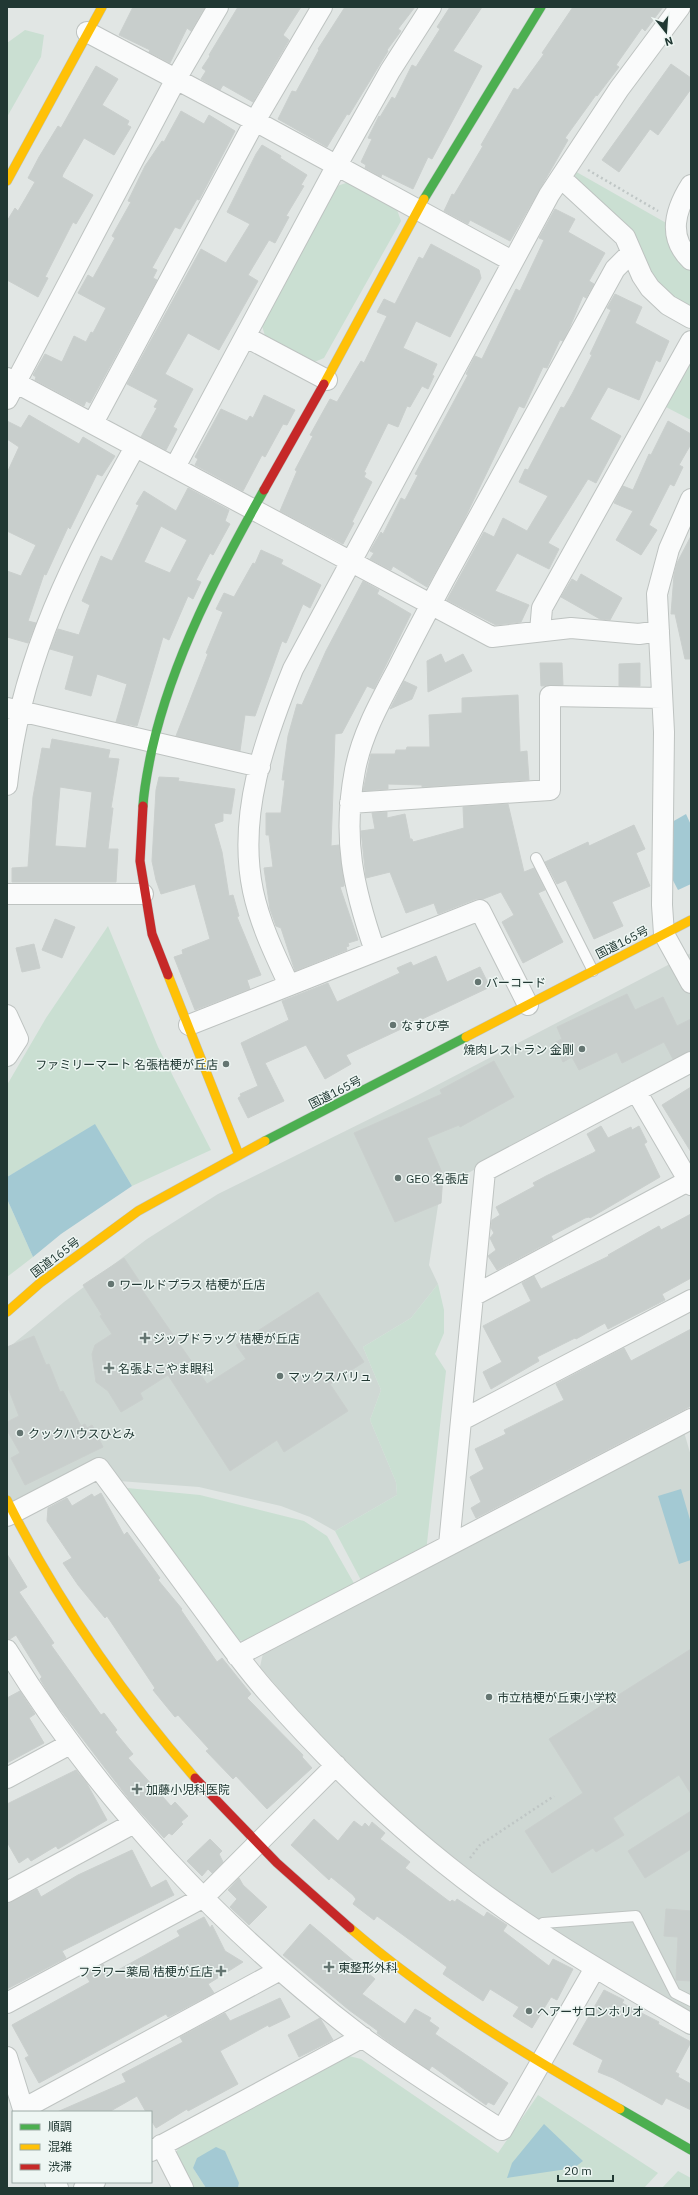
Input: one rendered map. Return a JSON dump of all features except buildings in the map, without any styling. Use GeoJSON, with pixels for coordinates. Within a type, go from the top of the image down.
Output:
{"type":"FeatureCollection","features":[{"type":"Feature","properties":{"kind":"main road"},"geometry":{"type":"LineString","coordinates":[[7,181],[102,7]]}},
{"type":"Feature","properties":{"kind":"main road"},"geometry":{"type":"LineString","coordinates":[[239,1155],[152,934],[143,894],[139,837],[141,813],[153,743],[168,691],[189,634],[253,509],[327,380],[418,209],[460,137],[541,7]]}},
{"type":"Feature","properties":{"kind":"main road","name":"国道165号"},"geometry":{"type":"LineString","coordinates":[[7,1312],[40,1283],[138,1211],[239,1155],[691,920]]}},
{"type":"Feature","properties":{"kind":"main road"},"geometry":{"type":"LineString","coordinates":[[9,1510],[108,1669],[174,1754],[258,1844],[321,1903],[394,1964],[494,2033],[691,2150]]}},
{"type":"Feature","properties":{"kind":"street"},"geometry":{"type":"LineString","coordinates":[[218,7],[176,79],[10,386],[93,423],[135,448],[175,467],[430,606],[492,637],[571,628],[639,634],[659,631]]}},
{"type":"Feature","properties":{"kind":"street"},"geometry":{"type":"LineString","coordinates":[[93,423],[255,121],[322,7]]}},
{"type":"Feature","properties":{"kind":"street"},"geometry":{"type":"LineString","coordinates":[[175,467],[337,165],[390,72],[431,7]]}},
{"type":"Feature","properties":{"kind":"street"},"geometry":{"type":"LineString","coordinates":[[289,985],[258,911],[250,869],[251,807],[269,733],[293,669],[512,261],[570,160],[619,89],[680,7]]}},
{"type":"Feature","properties":{"kind":"street"},"geometry":{"type":"LineString","coordinates":[[87,32],[337,165],[512,261]]}},
{"type":"Feature","properties":{"kind":"street"},"geometry":{"type":"LineString","coordinates":[[561,178],[625,237],[631,253],[650,288],[668,305],[691,318]]}},
{"type":"Feature","properties":{"kind":"street"},"geometry":{"type":"LineString","coordinates":[[691,185],[682,199],[676,221],[678,243],[691,260]]}},
{"type":"Feature","properties":{"kind":"street"},"geometry":{"type":"LineString","coordinates":[[375,951],[355,888],[349,848],[350,803],[355,768],[365,734],[373,715],[430,606],[615,270],[631,253]]}},
{"type":"Feature","properties":{"kind":"street"},"geometry":{"type":"LineString","coordinates":[[246,337],[327,380]]}},
{"type":"Feature","properties":{"kind":"street"},"geometry":{"type":"LineString","coordinates":[[540,631],[542,608],[691,342]]}},
{"type":"Feature","properties":{"kind":"street"},"geometry":{"type":"LineString","coordinates":[[7,785],[13,709],[60,591],[93,523],[135,448]]}},
{"type":"Feature","properties":{"kind":"street"},"geometry":{"type":"LineString","coordinates":[[691,499],[675,534],[662,573],[657,594],[664,732],[662,905],[664,934],[691,983]]}},
{"type":"Feature","properties":{"kind":"street"},"geometry":{"type":"LineString","coordinates":[[350,803],[550,790],[550,696],[662,698]]}},
{"type":"Feature","properties":{"kind":"street"},"geometry":{"type":"LineString","coordinates":[[13,709],[260,767]]}},
{"type":"Feature","properties":{"kind":"street"},"geometry":{"type":"LineString","coordinates":[[7,894],[143,894]]}},
{"type":"Feature","properties":{"kind":"street"},"geometry":{"type":"LineString","coordinates":[[189,1025],[480,910],[528,1005]]}},
{"type":"Feature","properties":{"kind":"street"},"geometry":{"type":"LineString","coordinates":[[7,1015],[18,1039],[7,1056]]}},
{"type":"Feature","properties":{"kind":"street"},"geometry":{"type":"LineString","coordinates":[[449,1545],[485,1171],[691,1062]]}},
{"type":"Feature","properties":{"kind":"street"},"geometry":{"type":"LineString","coordinates":[[474,1296],[690,1183],[636,1091]]}},
{"type":"Feature","properties":{"kind":"street"},"geometry":{"type":"LineString","coordinates":[[462,1420],[691,1300]]}},
{"type":"Feature","properties":{"kind":"street"},"geometry":{"type":"LineString","coordinates":[[237,1656],[691,1419]]}},
{"type":"Feature","properties":{"kind":"street"},"geometry":{"type":"LineString","coordinates":[[9,1510],[99,1468],[237,1656],[267,1692],[336,1765],[413,1837],[452,1869],[534,1929],[595,1968],[691,2024]]}},
{"type":"Feature","properties":{"kind":"street"},"geometry":{"type":"LineString","coordinates":[[7,1650],[70,1744],[134,1823],[204,1896],[214,1910],[280,1970],[363,2037],[502,2130],[595,1968]]}},
{"type":"Feature","properties":{"kind":"street"},"geometry":{"type":"LineString","coordinates":[[7,1778],[70,1744]]}},
{"type":"Feature","properties":{"kind":"street"},"geometry":{"type":"LineString","coordinates":[[7,2003],[204,1896],[336,1765]]}},
{"type":"Feature","properties":{"kind":"street"},"geometry":{"type":"LineString","coordinates":[[7,1892],[134,1823]]}},
{"type":"Feature","properties":{"kind":"street"},"geometry":{"type":"LineString","coordinates":[[7,2057],[24,2110],[280,1970]]}},
{"type":"Feature","properties":{"kind":"street"},"geometry":{"type":"LineString","coordinates":[[183,2188],[156,2148],[363,2037]]}},
{"type":"Feature","properties":{"kind":"street"},"geometry":{"type":"LineString","coordinates":[[84,2188],[93,2183]]}},
{"type":"Feature","properties":{"kind":"lane"},"geometry":{"type":"LineString","coordinates":[[536,858],[593,971]]}},
{"type":"Feature","properties":{"kind":"lane"},"geometry":{"type":"LineString","coordinates":[[534,1929],[543,1922],[636,1916],[675,1993],[691,2002]]}},
{"type":"Feature","properties":{"kind":"path"},"geometry":{"type":"LineString","coordinates":[[570,160],[676,221]]}},
{"type":"Feature","properties":{"kind":"path"},"geometry":{"type":"LineString","coordinates":[[474,1854],[480,1845],[554,1796]]}},
{"type":"Feature","properties":{"kind":"shaded area"},"geometry":{"type":"Polygon","coordinates":[[[691,953],[691,1054],[470,1172],[442,1179],[429,1265],[438,1284],[411,1318],[363,1347],[381,1390],[370,1420],[396,1482],[397,1495],[335,1531],[310,1517],[281,1506],[199,1487],[119,1481],[101,1461],[7,1508],[7,1349],[64,1302],[147,1239],[218,1194],[418,1095],[691,953]]]}},
{"type":"Feature","properties":{"kind":"shaded area","name":"市立桔梗が丘東小学校"},"geometry":{"type":"Polygon","coordinates":[[[684,1432],[691,1456],[691,2014],[554,1934],[426,1836],[375,1791],[313,1728],[260,1667],[263,1653],[684,1432]]]}},
{"type":"Feature","properties":{"kind":"green space"},"geometry":{"type":"Polygon","coordinates":[[[25,30],[44,35],[41,57],[7,117],[7,43],[25,30]]]}},
{"type":"Feature","properties":{"kind":"green space"},"geometry":{"type":"Polygon","coordinates":[[[573,170],[668,224],[668,238],[670,244],[677,256],[691,271],[691,310],[670,296],[657,284],[647,270],[638,239],[634,233],[584,189],[573,170]]]}},
{"type":"Feature","properties":{"kind":"green space"},"geometry":{"type":"Polygon","coordinates":[[[349,182],[396,207],[401,221],[324,358],[312,363],[266,339],[262,326],[337,186],[349,182]]]}},
{"type":"Feature","properties":{"kind":"green space"},"geometry":{"type":"Polygon","coordinates":[[[691,356],[691,420],[664,406],[691,356]]]}},
{"type":"Feature","properties":{"kind":"green space"},"geometry":{"type":"Polygon","coordinates":[[[108,926],[158,1047],[211,1150],[132,1186],[95,1125],[7,1177],[7,1085],[46,1018],[108,926]]]}},
{"type":"Feature","properties":{"kind":"green space"},"geometry":{"type":"Polygon","coordinates":[[[7,1199],[33,1257],[7,1277],[7,1199]]]}},
{"type":"Feature","properties":{"kind":"green space"},"geometry":{"type":"Polygon","coordinates":[[[438,1284],[444,1310],[444,1333],[435,1354],[446,1371],[426,1552],[362,1582],[335,1531],[397,1495],[396,1482],[370,1420],[381,1390],[363,1347],[411,1318],[438,1284]]]}},
{"type":"Feature","properties":{"kind":"green space"},"geometry":{"type":"Polygon","coordinates":[[[127,1488],[200,1495],[304,1521],[327,1536],[355,1585],[247,1642],[235,1639],[127,1488]]]}},
{"type":"Feature","properties":{"kind":"green space"},"geometry":{"type":"Polygon","coordinates":[[[345,2055],[361,2059],[498,2153],[538,2095],[658,2173],[644,2188],[238,2188],[239,2183],[193,2168],[206,2188],[193,2188],[175,2157],[179,2145],[345,2055]]]}},
{"type":"Feature","properties":{"kind":"green space"},"geometry":{"type":"Polygon","coordinates":[[[678,2171],[691,2178],[691,2188],[662,2188],[678,2171]]]}},
{"type":"Feature","properties":{"kind":"water"},"geometry":{"type":"Polygon","coordinates":[[[686,814],[691,825],[691,884],[678,890],[667,869],[672,822],[686,814]]]}},
{"type":"Feature","properties":{"kind":"water"},"geometry":{"type":"Polygon","coordinates":[[[95,1124],[132,1186],[61,1234],[33,1257],[7,1199],[7,1177],[95,1124]]]}},
{"type":"Feature","properties":{"kind":"water"},"geometry":{"type":"Polygon","coordinates":[[[681,1489],[691,1523],[691,1560],[679,1564],[658,1496],[681,1489]]]}},
{"type":"Feature","properties":{"kind":"water"},"geometry":{"type":"Polygon","coordinates":[[[544,2124],[583,2161],[574,2168],[507,2178],[512,2163],[544,2124]]]}},
{"type":"Feature","properties":{"kind":"water"},"geometry":{"type":"Polygon","coordinates":[[[216,2147],[225,2151],[239,2183],[238,2188],[206,2188],[193,2168],[197,2158],[216,2147]]]}},
{"type":"Feature","properties":{"kind":"traffic: fast"},"geometry":{"type":"LineString","coordinates":[[424,199],[541,7]]}},
{"type":"Feature","properties":{"kind":"traffic: fast"},"geometry":{"type":"LineString","coordinates":[[143,806],[145,785],[152,749],[172,681],[214,584],[264,490]]}},
{"type":"Feature","properties":{"kind":"traffic: fast"},"geometry":{"type":"LineString","coordinates":[[265,1141],[466,1037]]}},
{"type":"Feature","properties":{"kind":"traffic: fast"},"geometry":{"type":"LineString","coordinates":[[620,2109],[691,2150]]}},
{"type":"Feature","properties":{"kind":"traffic: slow"},"geometry":{"type":"LineString","coordinates":[[7,181],[102,7]]}},
{"type":"Feature","properties":{"kind":"traffic: slow"},"geometry":{"type":"LineString","coordinates":[[324,384],[424,199]]}},
{"type":"Feature","properties":{"kind":"traffic: slow"},"geometry":{"type":"LineString","coordinates":[[466,1037],[691,920]]}},
{"type":"Feature","properties":{"kind":"traffic: slow"},"geometry":{"type":"LineString","coordinates":[[168,975],[239,1155]]}},
{"type":"Feature","properties":{"kind":"traffic: slow"},"geometry":{"type":"LineString","coordinates":[[7,1312],[40,1283],[138,1211],[265,1141]]}},
{"type":"Feature","properties":{"kind":"traffic: slow"},"geometry":{"type":"LineString","coordinates":[[7,1500],[47,1574],[92,1645],[142,1713],[195,1778]]}},
{"type":"Feature","properties":{"kind":"traffic: slow"},"geometry":{"type":"LineString","coordinates":[[350,1928],[414,1979],[480,2025],[620,2109]]}},
{"type":"Feature","properties":{"kind":"traffic: jam"},"geometry":{"type":"LineString","coordinates":[[264,490],[324,384]]}},
{"type":"Feature","properties":{"kind":"traffic: jam"},"geometry":{"type":"LineString","coordinates":[[143,806],[140,861],[152,934],[168,975]]}},
{"type":"Feature","properties":{"kind":"traffic: jam"},"geometry":{"type":"LineString","coordinates":[[195,1778],[277,1863],[350,1928]]}},
{"type":"Feature","properties":{"kind":"place","name":"バーコード"},"geometry":{"type":"Point","coordinates":[478,982]}},
{"type":"Feature","properties":{"kind":"place","name":"なすび亭"},"geometry":{"type":"Point","coordinates":[393,1025]}},
{"type":"Feature","properties":{"kind":"place","name":"焼肉レストラン 金剛"},"geometry":{"type":"Point","coordinates":[582,1049]}},
{"type":"Feature","properties":{"kind":"place","name":"ファミリーマート 名張桔梗が丘店"},"geometry":{"type":"Point","coordinates":[226,1064]}},
{"type":"Feature","properties":{"kind":"place","name":"GEO 名張店"},"geometry":{"type":"Point","coordinates":[398,1178]}},
{"type":"Feature","properties":{"kind":"place","name":"ワールドプラス 桔梗が丘店"},"geometry":{"type":"Point","coordinates":[111,1284]}},
{"type":"Feature","properties":{"kind":"place","name":"ジップドラッグ 桔梗が丘店"},"geometry":{"type":"Point","coordinates":[145,1338]}},
{"type":"Feature","properties":{"kind":"place","name":"名張よこやま眼科"},"geometry":{"type":"Point","coordinates":[109,1368]}},
{"type":"Feature","properties":{"kind":"place","name":"マックスバリュ"},"geometry":{"type":"Point","coordinates":[280,1376]}},
{"type":"Feature","properties":{"kind":"place","name":"クックハウスひとみ"},"geometry":{"type":"Point","coordinates":[20,1433]}},
{"type":"Feature","properties":{"kind":"place","name":"市立桔梗が丘東小学校"},"geometry":{"type":"Point","coordinates":[489,1697]}},
{"type":"Feature","properties":{"kind":"place","name":"加藤小児科医院"},"geometry":{"type":"Point","coordinates":[137,1789]}},
{"type":"Feature","properties":{"kind":"place","name":"東整形外科"},"geometry":{"type":"Point","coordinates":[329,1967]}},
{"type":"Feature","properties":{"kind":"place","name":"フラワー薬局 桔梗が丘店"},"geometry":{"type":"Point","coordinates":[221,1971]}},
{"type":"Feature","properties":{"kind":"place","name":"ヘアーサロンホリオ"},"geometry":{"type":"Point","coordinates":[529,2011]}}]}
